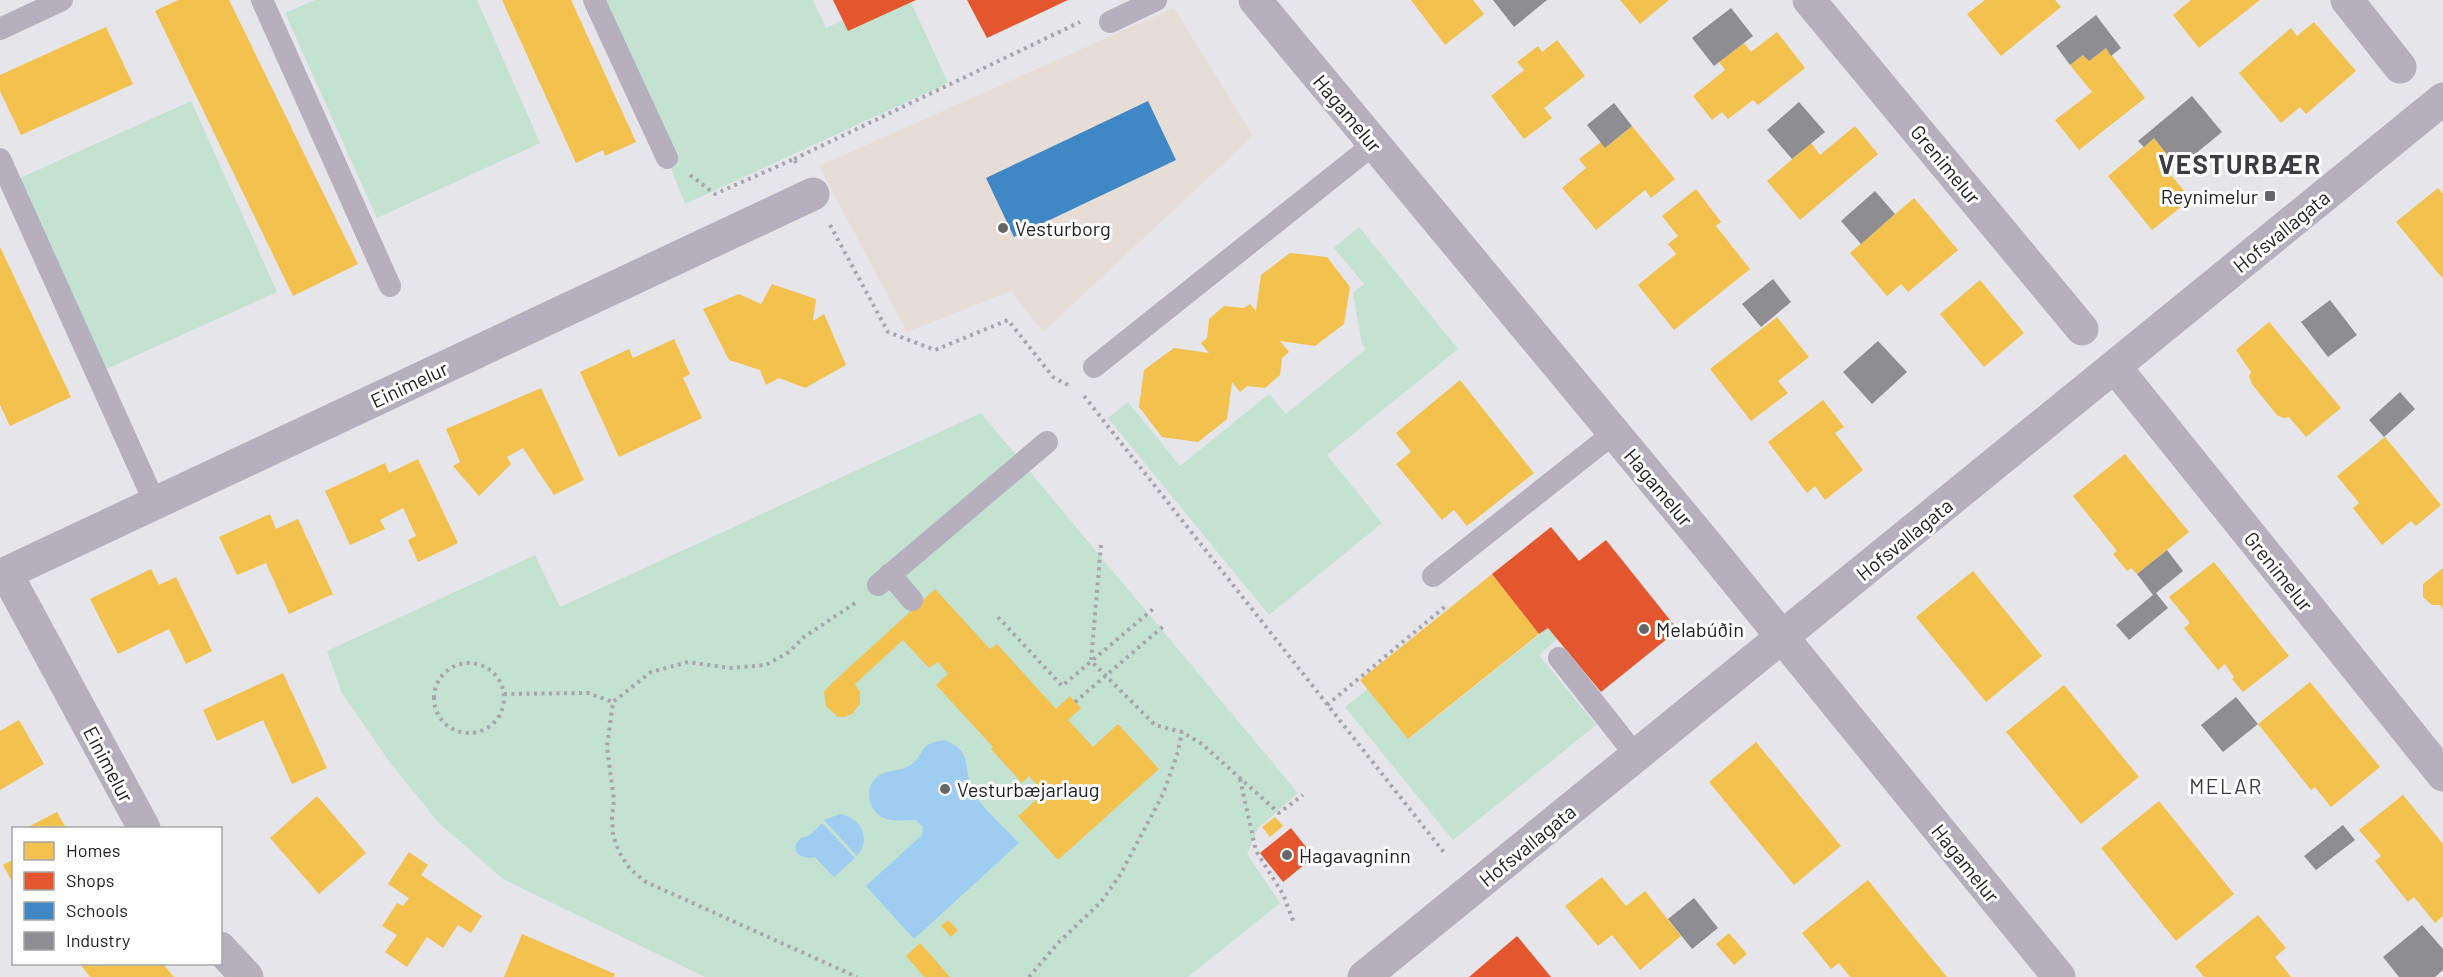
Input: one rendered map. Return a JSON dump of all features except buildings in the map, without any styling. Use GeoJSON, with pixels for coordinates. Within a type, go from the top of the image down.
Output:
{"type":"FeatureCollection","features":[{"type":"Feature","properties":{"kind":"street","name":"Hagamelur"},"geometry":{"type":"LineString","coordinates":[[1255,0],[1783,638],[2059,977]]}},
{"type":"Feature","properties":{"kind":"street","name":"Grenimelur"},"geometry":{"type":"LineString","coordinates":[[1809,0],[2082,329]]}},
{"type":"Feature","properties":{"kind":"street"},"geometry":{"type":"LineString","coordinates":[[2347,0],[2400,67]]}},
{"type":"Feature","properties":{"kind":"street","name":"Hofsvallagata"},"geometry":{"type":"LineString","coordinates":[[1364,977],[2115,367],[2439,110]]}},
{"type":"Feature","properties":{"kind":"street","name":"Einimelur"},"geometry":{"type":"LineString","coordinates":[[143,827],[3,574],[813,194]]}},
{"type":"Feature","properties":{"kind":"street","name":"Grenimelur"},"geometry":{"type":"LineString","coordinates":[[2115,367],[2443,775]]}},
{"type":"Feature","properties":{"kind":"street"},"geometry":{"type":"LineString","coordinates":[[222,950],[247,977]]}},
{"type":"Feature","properties":{"kind":"lane"},"geometry":{"type":"LineString","coordinates":[[0,29],[62,0]]}},
{"type":"Feature","properties":{"kind":"lane"},"geometry":{"type":"LineString","coordinates":[[262,0],[390,285]]}},
{"type":"Feature","properties":{"kind":"lane"},"geometry":{"type":"LineString","coordinates":[[594,0],[667,158]]}},
{"type":"Feature","properties":{"kind":"lane"},"geometry":{"type":"LineString","coordinates":[[1110,22],[1156,0]]}},
{"type":"Feature","properties":{"kind":"lane"},"geometry":{"type":"LineString","coordinates":[[1094,367],[1374,144]]}},
{"type":"Feature","properties":{"kind":"lane"},"geometry":{"type":"LineString","coordinates":[[0,159],[155,503]]}},
{"type":"Feature","properties":{"kind":"lane"},"geometry":{"type":"LineString","coordinates":[[1433,576],[1614,433]]}},
{"type":"Feature","properties":{"kind":"lane"},"geometry":{"type":"LineString","coordinates":[[912,600],[884,580],[1047,442]]}},
{"type":"Feature","properties":{"kind":"lane"},"geometry":{"type":"LineString","coordinates":[[1559,658],[1637,757]]}},
{"type":"Feature","properties":{"kind":"path"},"geometry":{"type":"LineString","coordinates":[[794,159],[1083,21]]}},
{"type":"Feature","properties":{"kind":"path"},"geometry":{"type":"LineString","coordinates":[[888,332],[935,350],[1008,320],[1053,377],[1072,388]]}},
{"type":"Feature","properties":{"kind":"path"},"geometry":{"type":"LineString","coordinates":[[1081,393],[1446,855]]}},
{"type":"Feature","properties":{"kind":"path"},"geometry":{"type":"LineString","coordinates":[[1101,545],[1091,661],[1155,726],[1182,732],[1202,744],[1279,813],[1303,795]]}},
{"type":"Feature","properties":{"kind":"path"},"geometry":{"type":"LineString","coordinates":[[857,977],[646,882],[630,869],[619,852],[613,835],[614,800],[607,747],[613,702],[651,672],[688,662],[730,668],[766,665],[789,652],[804,638],[884,580]]}},
{"type":"Feature","properties":{"kind":"path"},"geometry":{"type":"LineString","coordinates":[[998,617],[1062,686],[1153,609]]}},
{"type":"Feature","properties":{"kind":"path"},"geometry":{"type":"LineString","coordinates":[[1075,702],[1166,624]]}},
{"type":"Feature","properties":{"kind":"path"},"geometry":{"type":"LineString","coordinates":[[465,662],[479,664],[491,670],[500,681],[504,694],[503,707],[497,720],[486,729],[473,733],[459,732],[446,726],[437,715],[433,702],[434,688],[441,676],[451,667],[465,662]]}},
{"type":"Feature","properties":{"kind":"path"},"geometry":{"type":"LineString","coordinates":[[504,694],[588,693],[613,702]]}},
{"type":"Feature","properties":{"kind":"path"},"geometry":{"type":"LineString","coordinates":[[1328,705],[1337,697]]}},
{"type":"Feature","properties":{"kind":"path"},"geometry":{"type":"LineString","coordinates":[[1029,977],[1058,943],[1101,902],[1120,875],[1163,794],[1177,755],[1182,732]]}},
{"type":"Feature","properties":{"kind":"path"},"geometry":{"type":"LineString","coordinates":[[1239,778],[1256,851],[1283,894],[1294,923]]}},
{"type":"Feature","properties":{"kind":"shaded area","name":"Vesturborg"},"geometry":{"type":"Polygon","coordinates":[[[1174,8],[1253,136],[1043,332],[1011,291],[907,332],[819,166],[1174,8]]]}},
{"type":"Feature","properties":{"kind":"green space"},"geometry":{"type":"Polygon","coordinates":[[[315,0],[477,0],[540,143],[377,218],[285,13],[315,0]]]}},
{"type":"Feature","properties":{"kind":"green space"},"geometry":{"type":"Polygon","coordinates":[[[592,0],[813,0],[826,28],[887,0],[910,0],[948,83],[685,204],[667,158],[592,0]]]}},
{"type":"Feature","properties":{"kind":"green space"},"geometry":{"type":"Polygon","coordinates":[[[191,101],[277,292],[104,370],[18,179],[191,101]]]}},
{"type":"Feature","properties":{"kind":"green space"},"geometry":{"type":"Polygon","coordinates":[[[1359,227],[1458,349],[1327,455],[1382,523],[1269,615],[1108,418],[1128,402],[1180,466],[1269,394],[1286,414],[1366,349],[1362,344],[1353,293],[1364,284],[1334,248],[1359,227]]]}},
{"type":"Feature","properties":{"kind":"green space"},"geometry":{"type":"Polygon","coordinates":[[[981,413],[1298,793],[1258,828],[1247,854],[1280,903],[1188,977],[705,977],[503,879],[439,823],[391,764],[342,693],[327,651],[535,555],[560,607],[981,413]]]}},
{"type":"Feature","properties":{"kind":"green space"},"geometry":{"type":"Polygon","coordinates":[[[1548,628],[1557,639],[1539,655],[1596,725],[1453,840],[1345,707],[1368,689],[1409,739],[1548,628]]]}},
{"type":"Feature","properties":{"kind":"water"},"geometry":{"type":"Polygon","coordinates":[[[944,740],[953,744],[963,754],[969,782],[975,796],[1019,843],[914,939],[866,886],[922,835],[923,827],[916,820],[892,820],[878,815],[871,804],[869,792],[878,776],[909,766],[929,744],[944,740]]]}},
{"type":"Feature","properties":{"kind":"water"},"geometry":{"type":"Polygon","coordinates":[[[840,814],[854,820],[862,830],[864,842],[857,856],[824,820],[840,814]]]}},
{"type":"Feature","properties":{"kind":"water"},"geometry":{"type":"Polygon","coordinates":[[[822,823],[855,858],[834,877],[815,857],[806,858],[798,854],[795,848],[802,837],[810,835],[822,823]]]}},
{"type":"Feature","properties":{"kind":"place","name":"Reynimelur"},"geometry":{"type":"Point","coordinates":[2270,196]}},
{"type":"Feature","properties":{"kind":"place","name":"Vesturborg"},"geometry":{"type":"Point","coordinates":[1003,228]}},
{"type":"Feature","properties":{"kind":"place","name":"Melabúðin"},"geometry":{"type":"Point","coordinates":[1644,629]}},
{"type":"Feature","properties":{"kind":"place","name":"Vesturbæjarlaug"},"geometry":{"type":"Point","coordinates":[945,789]}},
{"type":"Feature","properties":{"kind":"place","name":"Hagavagninn"},"geometry":{"type":"Point","coordinates":[1287,855]}},
{"type":"Feature","properties":{"kind":"district","name":"VESTURBÆR"},"geometry":{"type":"Point","coordinates":[2240,163]}},
{"type":"Feature","properties":{"kind":"district","name":"MELAR"},"geometry":{"type":"Point","coordinates":[2226,785]}}]}
